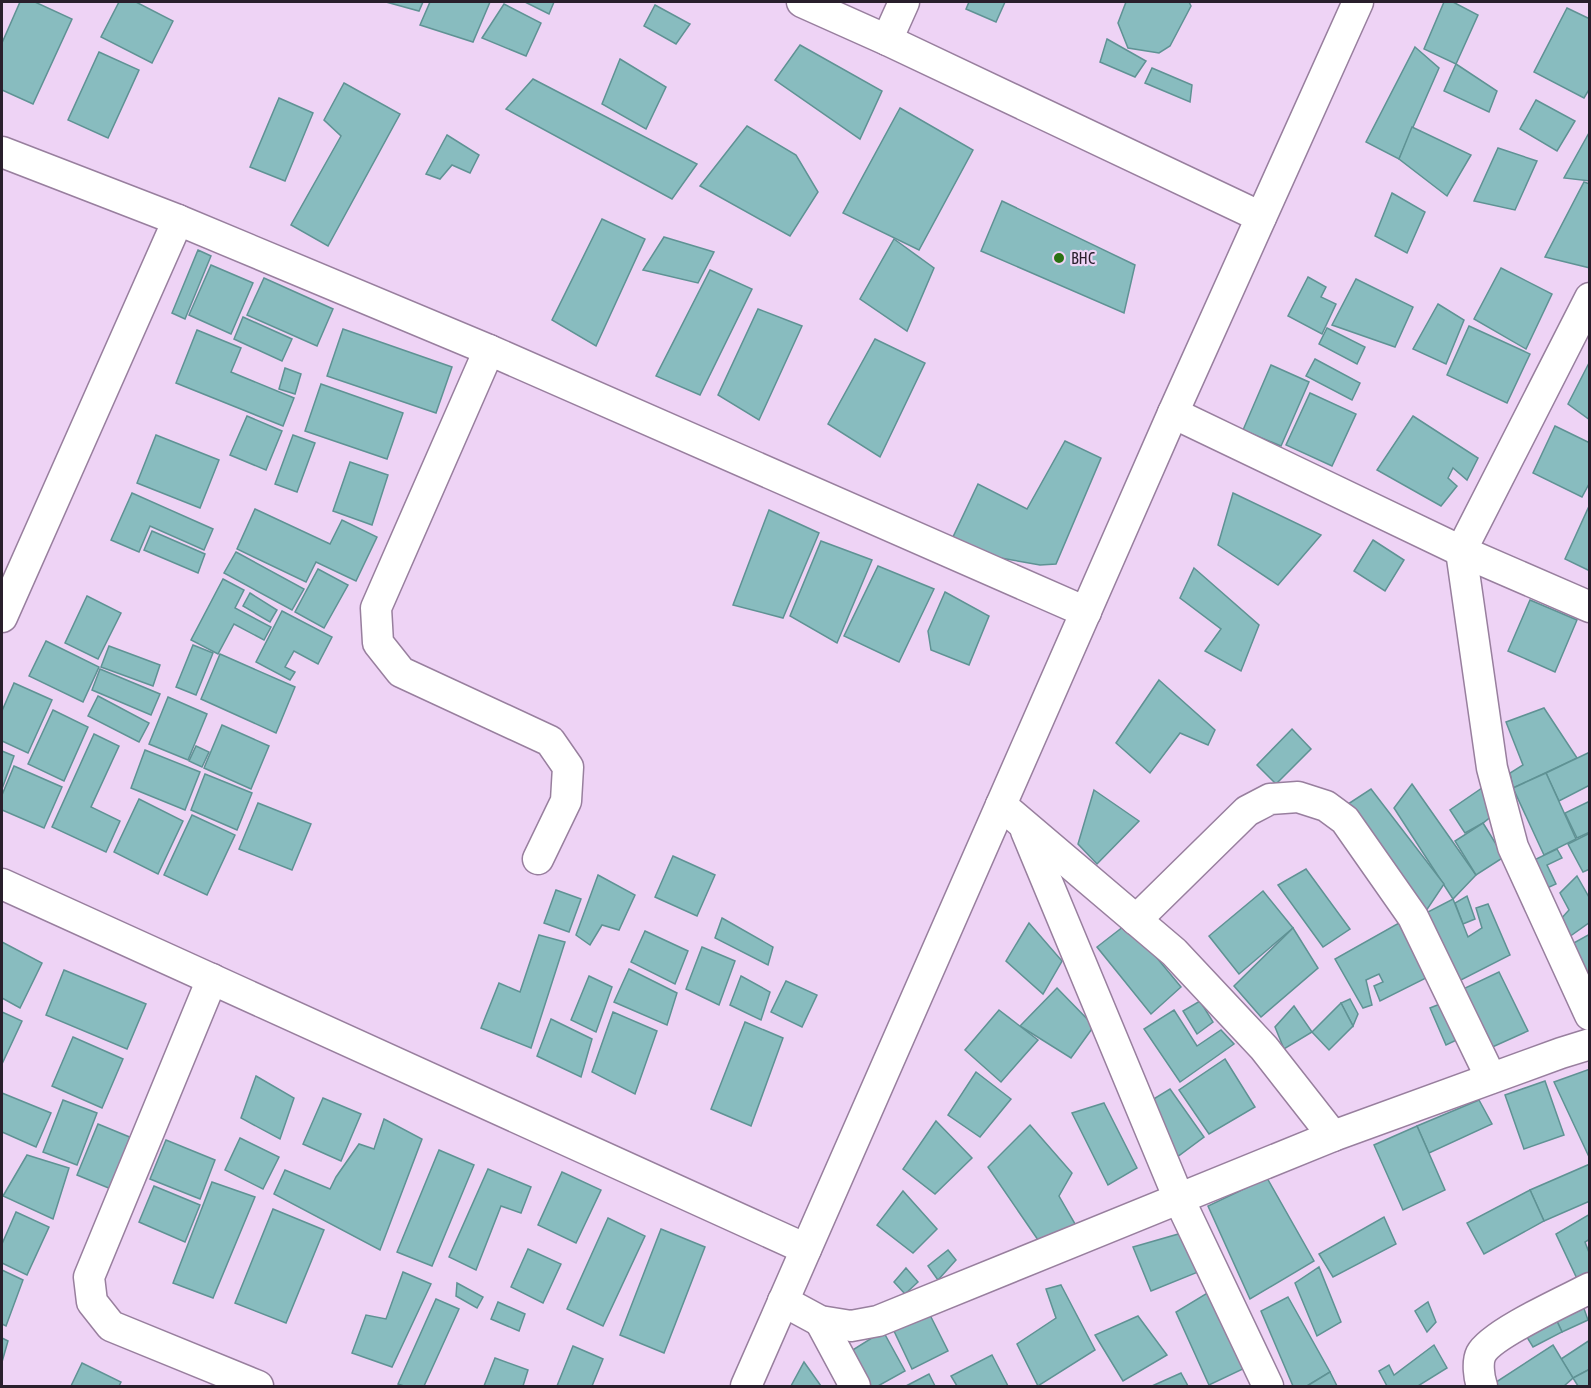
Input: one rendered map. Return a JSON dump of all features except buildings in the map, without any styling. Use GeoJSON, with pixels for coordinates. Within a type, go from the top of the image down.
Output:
{"type":"FeatureCollection","features":[{"type":"Feature","properties":{"kind":"street"},"geometry":{"type":"LineString","coordinates":[[802,2],[1261,217]]}},
{"type":"Feature","properties":{"kind":"street"},"geometry":{"type":"LineString","coordinates":[[887,40],[904,2]]}},
{"type":"Feature","properties":{"kind":"street"},"geometry":{"type":"LineString","coordinates":[[746,1386],[1173,413],[1358,2]]}},
{"type":"Feature","properties":{"kind":"street"},"geometry":{"type":"LineString","coordinates":[[2,152],[178,220],[489,350],[1086,612]]}},
{"type":"Feature","properties":{"kind":"street"},"geometry":{"type":"LineString","coordinates":[[2,617],[178,220]]}},
{"type":"Feature","properties":{"kind":"street"},"geometry":{"type":"LineString","coordinates":[[1590,298],[1461,551],[1492,768],[1513,847],[1590,1015]]}},
{"type":"Feature","properties":{"kind":"street"},"geometry":{"type":"LineString","coordinates":[[489,350],[376,608],[378,643],[401,672],[550,741],[568,767],[566,801],[538,859]]}},
{"type":"Feature","properties":{"kind":"street"},"geometry":{"type":"LineString","coordinates":[[1173,413],[1461,551],[1590,607]]}},
{"type":"Feature","properties":{"kind":"street"},"geometry":{"type":"LineString","coordinates":[[1136,920],[1247,811],[1270,799],[1298,797],[1326,806],[1345,820],[1413,917],[1491,1078]]}},
{"type":"Feature","properties":{"kind":"street"},"geometry":{"type":"LineString","coordinates":[[1001,805],[1174,952],[1264,1048],[1333,1136]]}},
{"type":"Feature","properties":{"kind":"street"},"geometry":{"type":"LineString","coordinates":[[1023,825],[1179,1199],[1268,1386]]}},
{"type":"Feature","properties":{"kind":"street"},"geometry":{"type":"LineString","coordinates":[[2,884],[806,1249]]}},
{"type":"Feature","properties":{"kind":"street"},"geometry":{"type":"LineString","coordinates":[[212,979],[89,1276],[92,1302],[111,1326],[258,1386]]}},
{"type":"Feature","properties":{"kind":"street"},"geometry":{"type":"LineString","coordinates":[[783,1301],[820,1321],[851,1326],[878,1320],[1333,1136],[1590,1044]]}},
{"type":"Feature","properties":{"kind":"street"},"geometry":{"type":"LineString","coordinates":[[1482,1386],[1479,1378],[1480,1355],[1495,1338],[1590,1288]]}},
{"type":"Feature","properties":{"kind":"street"},"geometry":{"type":"LineString","coordinates":[[820,1321],[855,1386]]}},
{"type":"Feature","properties":{"kind":"place","name":"BHC"},"geometry":{"type":"Point","coordinates":[1059,258]}}]}
